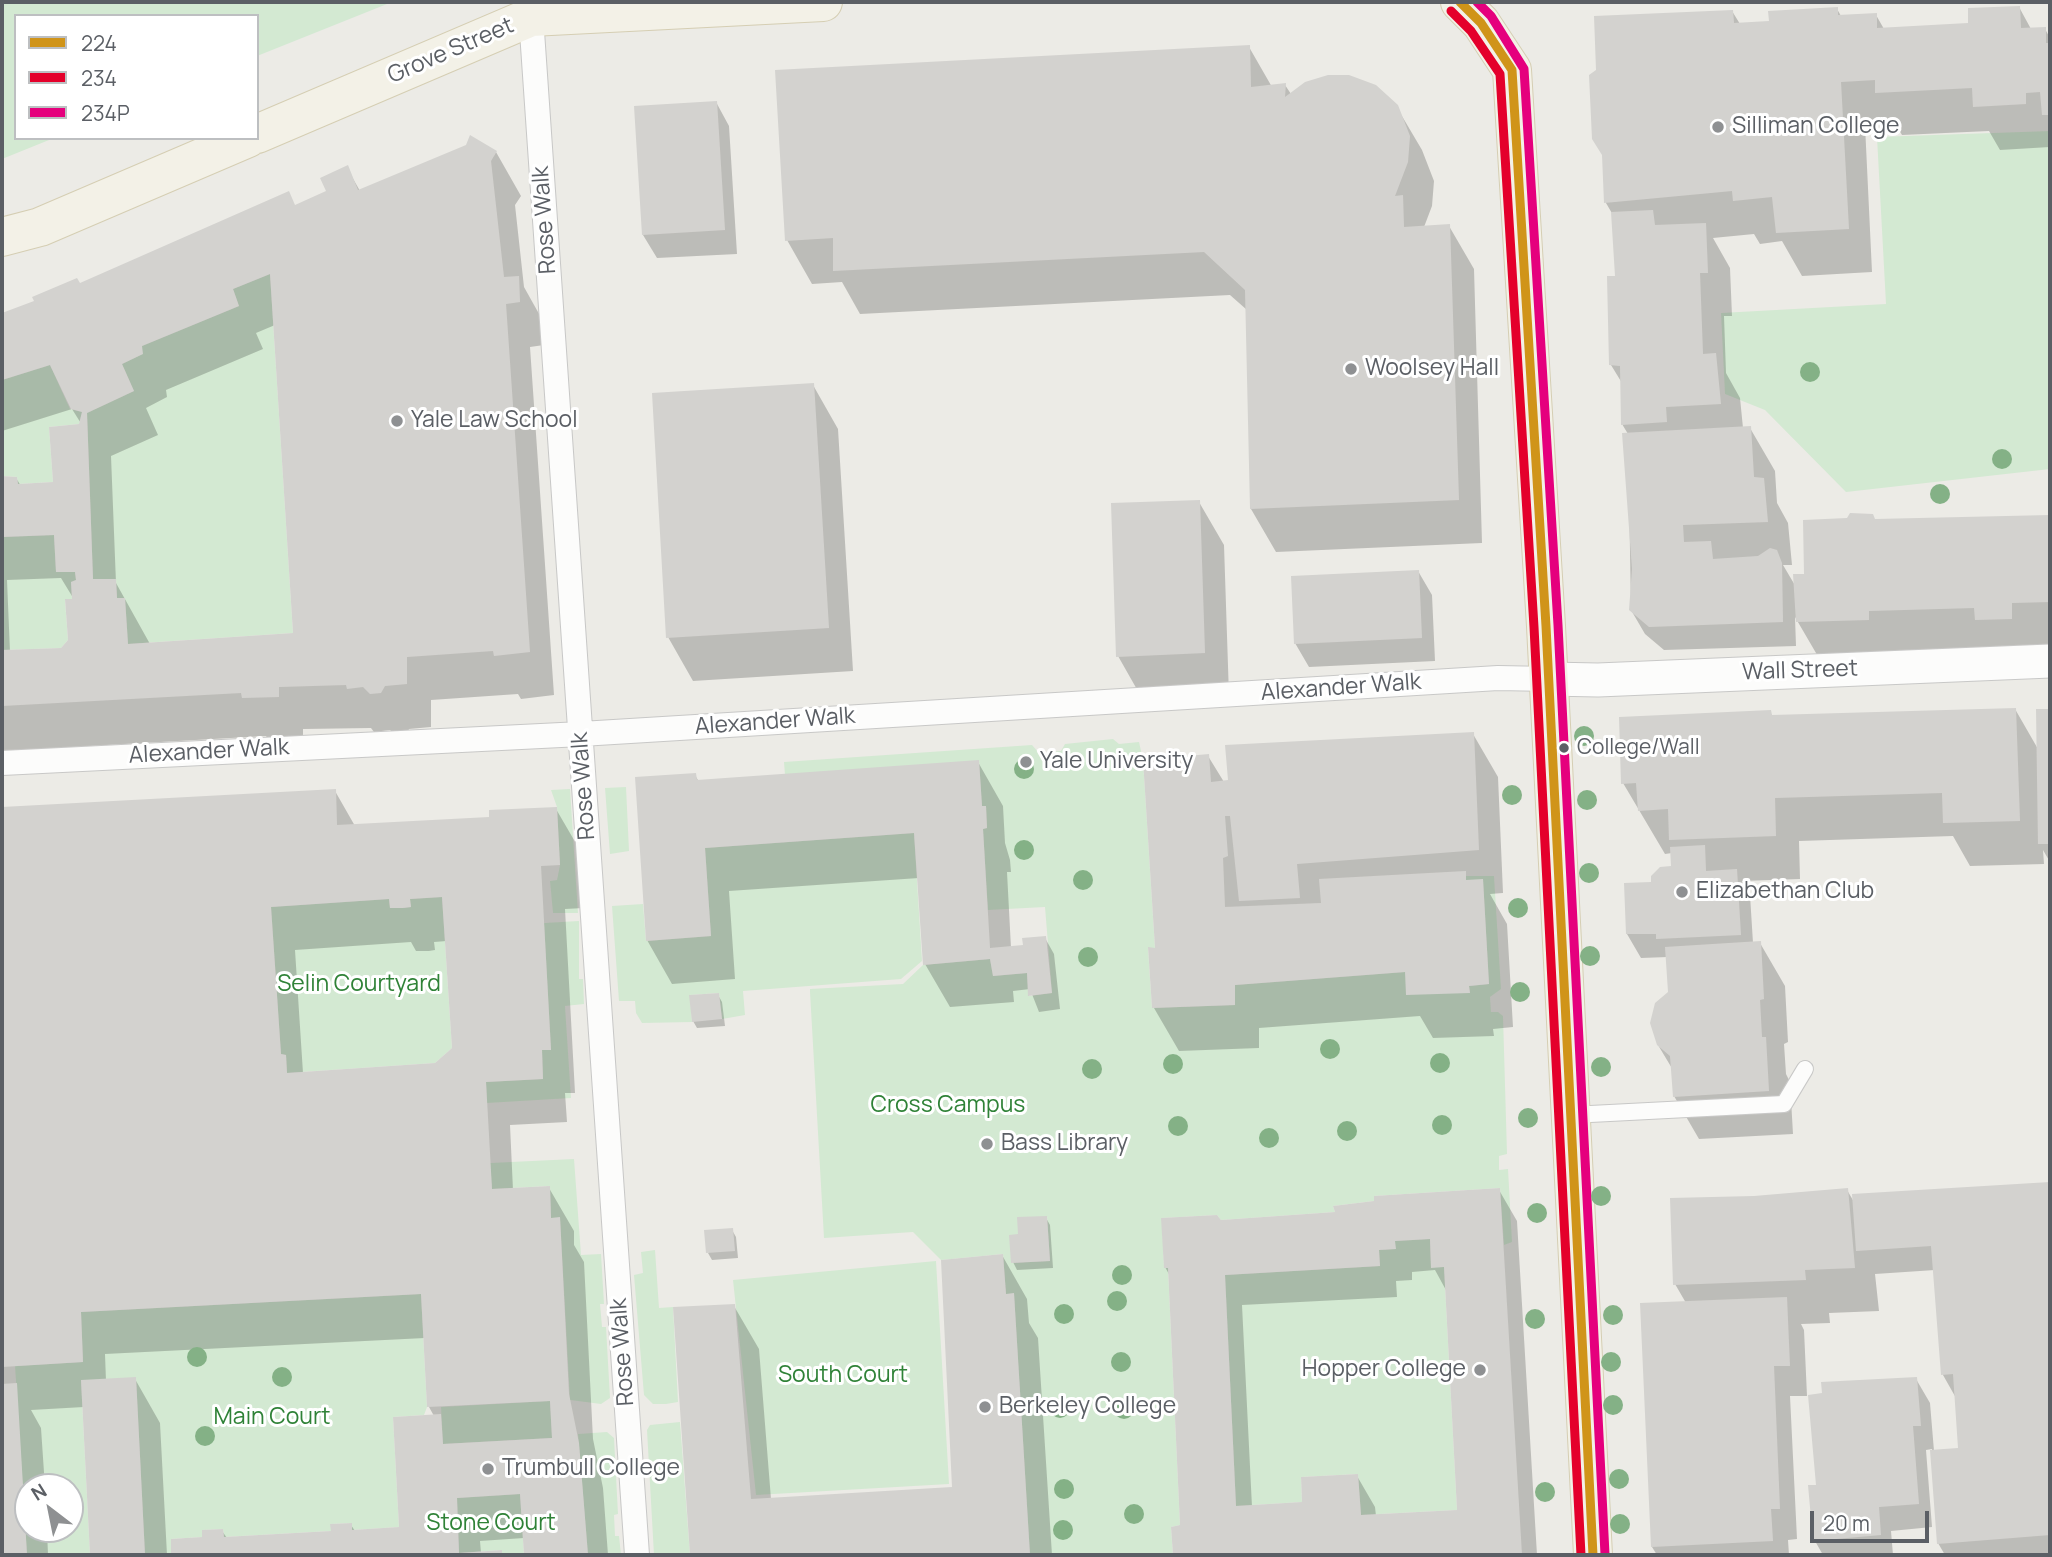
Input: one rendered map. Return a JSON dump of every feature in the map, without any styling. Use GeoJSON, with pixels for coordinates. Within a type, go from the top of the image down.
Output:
{"type":"FeatureCollection","features":[{"type":"Feature","properties":{"kind":"main road","name":"Grove Street"},"geometry":{"type":"LineString","coordinates":[[259,133],[531,17],[823,2]]}},
{"type":"Feature","properties":{"kind":"main road"},"geometry":{"type":"LineString","coordinates":[[1460,2],[1481,23],[1512,70],[1549,679],[1593,1555]]}},
{"type":"Feature","properties":{"kind":"main road"},"geometry":{"type":"LineString","coordinates":[[2,236],[40,227],[243,140]]}},
{"type":"Feature","properties":{"kind":"street","name":"Rose Walk"},"geometry":{"type":"LineString","coordinates":[[531,17],[637,1555]]}},
{"type":"Feature","properties":{"kind":"street","name":"Wall Street"},"geometry":{"type":"LineString","coordinates":[[1549,679],[1598,680],[2050,661]]}},
{"type":"Feature","properties":{"kind":"street","name":"Alexander Walk"},"geometry":{"type":"LineString","coordinates":[[2,763],[580,734],[1484,679],[1549,679]]}},
{"type":"Feature","properties":{"kind":"lane"},"geometry":{"type":"LineString","coordinates":[[1569,1115],[1784,1104],[1805,1069]]}},
{"type":"Feature","properties":{"kind":"green space"},"geometry":{"type":"Polygon","coordinates":[[[2,2],[392,2],[259,55],[259,14],[14,14],[14,140],[49,140],[2,159],[2,2]]]}},
{"type":"Feature","properties":{"kind":"green space"},"geometry":{"type":"Polygon","coordinates":[[[2050,131],[2050,469],[1846,492],[1765,410],[1725,394],[1721,313],[1886,304],[1877,137],[2050,131]]]}},
{"type":"Feature","properties":{"kind":"green space"},"geometry":{"type":"Polygon","coordinates":[[[270,274],[293,633],[128,644],[125,598],[117,598],[116,580],[93,579],[87,413],[134,391],[122,364],[142,354],[142,346],[239,306],[233,289],[270,274]]]}},
{"type":"Feature","properties":{"kind":"green space"},"geometry":{"type":"Polygon","coordinates":[[[50,365],[70,409],[82,412],[79,424],[49,427],[53,482],[18,484],[17,477],[2,476],[2,380],[50,365]]]}},
{"type":"Feature","properties":{"kind":"green space"},"geometry":{"type":"Polygon","coordinates":[[[54,535],[56,572],[75,572],[76,580],[71,582],[72,599],[65,600],[68,640],[61,648],[2,650],[2,537],[54,535]]]}},
{"type":"Feature","properties":{"kind":"green space","name":"Cross Campus"},"geometry":{"type":"Polygon","coordinates":[[[1113,739],[1119,744],[1139,742],[1143,760],[1155,948],[1148,948],[1152,1008],[1235,1005],[1235,985],[1405,972],[1470,992],[1469,986],[1489,984],[1483,880],[1466,880],[1466,876],[1494,876],[1501,989],[1490,997],[1491,1012],[1498,1012],[1503,1016],[1507,1154],[1499,1156],[1499,1170],[1508,1169],[1512,1242],[1504,1245],[1500,1188],[1374,1196],[1374,1201],[1333,1206],[1335,1212],[1221,1220],[1217,1215],[1162,1218],[1164,1267],[1168,1268],[1180,1525],[1171,1527],[1173,1555],[1030,1555],[1014,1294],[1006,1294],[1003,1254],[941,1260],[913,1232],[824,1238],[810,989],[903,984],[923,965],[990,959],[993,976],[1027,973],[1029,996],[1052,993],[1045,907],[988,910],[983,829],[987,828],[986,806],[982,806],[979,761],[785,775],[784,762],[1032,745],[1039,753],[1061,751],[1065,744],[1113,739]],[[1047,1216],[1018,1234],[1011,1263],[1050,1261],[1047,1216]]]}},
{"type":"Feature","properties":{"kind":"green space"},"geometry":{"type":"Polygon","coordinates":[[[626,787],[629,851],[610,854],[605,788],[626,787]]]}},
{"type":"Feature","properties":{"kind":"green space"},"geometry":{"type":"Polygon","coordinates":[[[570,789],[578,913],[553,913],[550,881],[557,880],[560,865],[557,807],[551,790],[570,789]]]}},
{"type":"Feature","properties":{"kind":"green space"},"geometry":{"type":"Polygon","coordinates":[[[914,833],[922,961],[901,979],[743,991],[745,1015],[722,1019],[719,993],[690,995],[692,1022],[642,1023],[636,1013],[635,1001],[619,1001],[612,906],[643,904],[646,941],[711,936],[705,848],[914,833]]]}},
{"type":"Feature","properties":{"kind":"green space","name":"Selin Courtyard"},"geometry":{"type":"Polygon","coordinates":[[[442,897],[452,1048],[435,1063],[287,1073],[286,1055],[281,1054],[271,907],[389,899],[390,908],[403,908],[411,907],[410,899],[442,897]]]}},
{"type":"Feature","properties":{"kind":"green space"},"geometry":{"type":"Polygon","coordinates":[[[579,921],[579,979],[583,979],[584,1004],[565,1006],[571,1098],[487,1103],[486,1082],[543,1079],[542,1050],[551,1050],[544,923],[579,921]]]}},
{"type":"Feature","properties":{"kind":"green space"},"geometry":{"type":"Polygon","coordinates":[[[574,1159],[581,1255],[601,1254],[604,1304],[600,1304],[602,1327],[606,1327],[610,1398],[601,1404],[570,1400],[560,1218],[551,1218],[550,1186],[492,1189],[490,1163],[574,1159]]]}},
{"type":"Feature","properties":{"kind":"green space"},"geometry":{"type":"Polygon","coordinates":[[[1430,1239],[1431,1267],[1444,1267],[1457,1510],[1361,1515],[1358,1474],[1301,1477],[1302,1502],[1236,1506],[1225,1275],[1380,1266],[1379,1250],[1395,1249],[1395,1241],[1430,1239]]]}},
{"type":"Feature","properties":{"kind":"green space"},"geometry":{"type":"Polygon","coordinates":[[[655,1250],[659,1308],[673,1307],[678,1402],[666,1404],[653,1404],[644,1395],[634,1275],[643,1273],[641,1252],[655,1250]]]}},
{"type":"Feature","properties":{"kind":"green space","name":"South Court"},"geometry":{"type":"Polygon","coordinates":[[[936,1261],[949,1484],[756,1495],[733,1280],[936,1261]]]}},
{"type":"Feature","properties":{"kind":"green space","name":"Main Court"},"geometry":{"type":"Polygon","coordinates":[[[421,1294],[427,1407],[424,1415],[393,1417],[399,1527],[352,1530],[352,1523],[331,1524],[331,1531],[224,1537],[223,1529],[203,1530],[202,1537],[171,1539],[171,1555],[145,1555],[136,1378],[81,1381],[90,1555],[27,1555],[26,1543],[84,1543],[84,1473],[22,1473],[15,1366],[83,1362],[81,1312],[421,1294]]]}},
{"type":"Feature","properties":{"kind":"green space"},"geometry":{"type":"Polygon","coordinates":[[[550,1401],[552,1438],[443,1444],[441,1407],[550,1401]]]}},
{"type":"Feature","properties":{"kind":"green space"},"geometry":{"type":"Polygon","coordinates":[[[680,1422],[690,1555],[654,1555],[647,1430],[650,1425],[680,1422]]]}},
{"type":"Feature","properties":{"kind":"green space"},"geometry":{"type":"Polygon","coordinates":[[[607,1432],[614,1438],[618,1514],[614,1515],[615,1536],[619,1536],[621,1555],[588,1555],[578,1434],[607,1432]]]}},
{"type":"Feature","properties":{"kind":"green space","name":"Stone Court"},"geometry":{"type":"Polygon","coordinates":[[[520,1494],[524,1555],[502,1555],[502,1550],[459,1553],[457,1498],[520,1494]]]}},
{"type":"Feature","properties":{"kind":"building","name":"Silliman College"},"geometry":{"type":"Polygon","coordinates":[[[2020,6],[2021,28],[2046,27],[2046,43],[2050,43],[2050,115],[2042,115],[2040,92],[2026,93],[2026,104],[1973,107],[1972,88],[1875,93],[1875,80],[1841,82],[1849,229],[1776,233],[1772,197],[1733,201],[1732,191],[1604,203],[1602,155],[1592,139],[1589,75],[1596,70],[1594,16],[1733,10],[1734,23],[1769,21],[1768,11],[1838,7],[1838,15],[1877,13],[1877,28],[1968,23],[1968,8],[2020,6]]]}},
{"type":"Feature","properties":{"kind":"building"},"geometry":{"type":"Polygon","coordinates":[[[1250,45],[1251,87],[1286,83],[1285,97],[1305,82],[1328,75],[1349,75],[1376,85],[1398,105],[1410,136],[1408,162],[1395,196],[1403,195],[1404,227],[1450,224],[1459,500],[1250,509],[1245,290],[1204,252],[833,271],[833,238],[785,241],[775,70],[1250,45]]]}},
{"type":"Feature","properties":{"kind":"building"},"geometry":{"type":"Polygon","coordinates":[[[717,101],[725,230],[642,235],[634,106],[717,101]]]}},
{"type":"Feature","properties":{"kind":"building","name":"Yale Law School"},"geometry":{"type":"Polygon","coordinates":[[[470,135],[497,151],[491,161],[504,277],[519,276],[520,302],[506,304],[530,652],[494,656],[493,651],[407,657],[407,684],[385,686],[381,693],[370,694],[363,687],[347,689],[346,685],[279,687],[279,697],[242,698],[241,693],[2,706],[2,650],[61,648],[68,640],[65,599],[72,599],[71,582],[76,580],[75,572],[56,572],[54,535],[2,537],[2,476],[17,477],[18,484],[53,482],[49,427],[79,424],[82,412],[71,409],[50,365],[2,380],[2,313],[34,301],[32,297],[77,278],[80,283],[289,191],[295,205],[326,191],[320,178],[348,165],[358,190],[466,145],[470,135]],[[270,274],[233,289],[239,306],[142,346],[143,354],[122,364],[134,391],[87,413],[93,579],[116,579],[117,598],[125,598],[128,644],[293,633],[270,274]]]}},
{"type":"Feature","properties":{"kind":"building"},"geometry":{"type":"Polygon","coordinates":[[[1653,210],[1655,225],[1706,223],[1708,273],[1700,273],[1703,354],[1716,353],[1721,404],[1666,407],[1667,422],[1621,425],[1620,366],[1609,365],[1607,276],[1615,276],[1611,212],[1653,210]]]}},
{"type":"Feature","properties":{"kind":"building"},"geometry":{"type":"Polygon","coordinates":[[[814,383],[829,628],[666,638],[652,393],[814,383]]]}},
{"type":"Feature","properties":{"kind":"building"},"geometry":{"type":"Polygon","coordinates":[[[1751,426],[1754,477],[1764,478],[1768,522],[1683,525],[1684,542],[1711,541],[1713,559],[1758,556],[1770,548],[1777,550],[1782,563],[1783,622],[1649,627],[1629,610],[1632,569],[1622,433],[1751,426]]]}},
{"type":"Feature","properties":{"kind":"building"},"geometry":{"type":"Polygon","coordinates":[[[1200,500],[1205,653],[1116,657],[1111,503],[1200,500]]]}},
{"type":"Feature","properties":{"kind":"building"},"geometry":{"type":"Polygon","coordinates":[[[1850,513],[1873,514],[1875,519],[2050,515],[2050,602],[2012,603],[2012,619],[1975,620],[1974,608],[1869,611],[1869,620],[1796,622],[1793,574],[1804,574],[1803,520],[1847,518],[1850,513]]]}},
{"type":"Feature","properties":{"kind":"building"},"geometry":{"type":"Polygon","coordinates":[[[1419,570],[1422,638],[1294,644],[1291,576],[1419,570]]]}},
{"type":"Feature","properties":{"kind":"building"},"geometry":{"type":"Polygon","coordinates":[[[2016,708],[2020,821],[1943,823],[1942,793],[1775,798],[1776,836],[1669,840],[1668,809],[1638,811],[1636,783],[1621,784],[1619,717],[1771,710],[1772,715],[2016,708]]]}},
{"type":"Feature","properties":{"kind":"building"},"geometry":{"type":"Polygon","coordinates":[[[2036,709],[2050,709],[2050,844],[2038,844],[2036,709]]]}},
{"type":"Feature","properties":{"kind":"building"},"geometry":{"type":"Polygon","coordinates":[[[1474,732],[1479,850],[1297,864],[1300,898],[1239,901],[1230,816],[1225,816],[1228,856],[1223,858],[1225,907],[1321,903],[1319,879],[1466,871],[1466,880],[1483,879],[1489,984],[1469,986],[1470,993],[1406,995],[1405,972],[1235,985],[1235,1005],[1152,1008],[1148,947],[1155,948],[1143,760],[1209,754],[1211,782],[1228,780],[1225,745],[1474,732]]]}},
{"type":"Feature","properties":{"kind":"building"},"geometry":{"type":"Polygon","coordinates":[[[979,760],[982,806],[986,806],[987,828],[983,829],[990,948],[1023,945],[1022,938],[1046,936],[1052,993],[1028,996],[1027,973],[993,976],[990,959],[923,965],[914,833],[705,848],[711,936],[646,941],[635,777],[696,773],[697,780],[979,760]]]}},
{"type":"Feature","properties":{"kind":"building"},"geometry":{"type":"Polygon","coordinates":[[[336,789],[337,825],[489,817],[489,810],[557,807],[560,865],[541,866],[551,1050],[542,1050],[543,1079],[486,1082],[492,1189],[550,1186],[551,1218],[560,1217],[569,1394],[579,1443],[588,1555],[524,1555],[520,1494],[457,1498],[459,1553],[502,1550],[502,1555],[171,1555],[171,1539],[202,1537],[202,1530],[223,1529],[224,1537],[331,1531],[330,1524],[352,1523],[352,1530],[399,1527],[393,1417],[441,1414],[443,1444],[552,1438],[550,1401],[427,1407],[421,1294],[81,1312],[83,1362],[2,1367],[2,807],[336,789]],[[442,897],[410,899],[411,907],[403,908],[390,908],[389,899],[271,907],[281,1054],[286,1055],[287,1073],[435,1063],[452,1048],[442,897]]]}},
{"type":"Feature","properties":{"kind":"building","name":"Elizabethan Club"},"geometry":{"type":"Polygon","coordinates":[[[1705,845],[1706,871],[1737,869],[1741,935],[1656,939],[1656,934],[1626,934],[1624,883],[1651,882],[1651,876],[1660,867],[1671,866],[1670,847],[1705,845]]]}},
{"type":"Feature","properties":{"kind":"building"},"geometry":{"type":"Polygon","coordinates":[[[1761,941],[1764,999],[1760,1000],[1762,1037],[1766,1037],[1769,1091],[1673,1097],[1670,1056],[1657,1045],[1650,1023],[1655,1003],[1668,992],[1665,947],[1761,941]]]}},
{"type":"Feature","properties":{"kind":"building"},"geometry":{"type":"Polygon","coordinates":[[[719,993],[722,1019],[692,1022],[689,995],[719,993]]]}},
{"type":"Feature","properties":{"kind":"building"},"geometry":{"type":"Polygon","coordinates":[[[2050,1182],[2050,1535],[1937,1544],[1930,1450],[1958,1448],[1953,1374],[1941,1375],[1931,1246],[1856,1251],[1852,1194],[2050,1182]]]}},
{"type":"Feature","properties":{"kind":"building","name":"Hopper College"},"geometry":{"type":"Polygon","coordinates":[[[1500,1188],[1522,1555],[1173,1555],[1171,1527],[1180,1525],[1168,1268],[1164,1268],[1161,1218],[1217,1215],[1221,1220],[1335,1212],[1333,1206],[1374,1201],[1374,1196],[1500,1188]],[[1430,1239],[1395,1241],[1396,1249],[1379,1250],[1380,1266],[1225,1275],[1236,1506],[1302,1502],[1301,1477],[1358,1474],[1361,1515],[1457,1510],[1444,1267],[1431,1268],[1430,1239]]]}},
{"type":"Feature","properties":{"kind":"building"},"geometry":{"type":"Polygon","coordinates":[[[1848,1188],[1855,1268],[1805,1270],[1806,1280],[1673,1285],[1670,1198],[1754,1196],[1848,1188]]]}},
{"type":"Feature","properties":{"kind":"building"},"geometry":{"type":"Polygon","coordinates":[[[1047,1216],[1050,1261],[1011,1263],[1009,1235],[1018,1234],[1017,1217],[1047,1216]]]}},
{"type":"Feature","properties":{"kind":"building"},"geometry":{"type":"Polygon","coordinates":[[[733,1228],[735,1251],[706,1253],[704,1230],[733,1228]]]}},
{"type":"Feature","properties":{"kind":"building","name":"Berkeley College"},"geometry":{"type":"Polygon","coordinates":[[[1003,1254],[1006,1294],[1014,1293],[1030,1555],[690,1555],[673,1307],[735,1304],[751,1499],[952,1487],[941,1260],[1003,1254]]]}},
{"type":"Feature","properties":{"kind":"building"},"geometry":{"type":"Polygon","coordinates":[[[1787,1297],[1790,1366],[1774,1366],[1780,1509],[1771,1509],[1773,1541],[1651,1547],[1640,1303],[1787,1297]]]}},
{"type":"Feature","properties":{"kind":"building"},"geometry":{"type":"Polygon","coordinates":[[[136,1377],[145,1555],[90,1555],[81,1380],[136,1377]]]}},
{"type":"Feature","properties":{"kind":"building"},"geometry":{"type":"Polygon","coordinates":[[[1917,1377],[1921,1426],[1913,1426],[1919,1504],[1879,1507],[1881,1535],[1813,1541],[1808,1485],[1816,1485],[1808,1395],[1822,1393],[1821,1382],[1917,1377]]]}},
{"type":"Feature","properties":{"kind":"building"},"geometry":{"type":"Polygon","coordinates":[[[17,1383],[22,1473],[14,1473],[14,1543],[26,1543],[27,1555],[2,1555],[2,1384],[17,1383]]]}},
{"type":"Feature","properties":{"kind":"transit line","name":"224"},"geometry":{"type":"LineString","coordinates":[[1460,2],[1481,23],[1512,70],[1546,626],[1593,1555]]}},
{"type":"Feature","properties":{"kind":"transit line","name":"234P"},"geometry":{"type":"LineString","coordinates":[[1477,2],[1491,16],[1524,69],[1558,625],[1605,1554]]}},
{"type":"Feature","properties":{"kind":"transit line","name":"234"},"geometry":{"type":"LineString","coordinates":[[1451,11],[1471,31],[1500,74],[1534,627],[1581,1555]]}},
{"type":"Feature","properties":{"kind":"place","name":"Silliman College"},"geometry":{"type":"Point","coordinates":[1718,127]}},
{"type":"Feature","properties":{"kind":"place","name":"Woolsey Hall"},"geometry":{"type":"Point","coordinates":[1351,369]}},
{"type":"Feature","properties":{"kind":"place","name":"Yale Law School"},"geometry":{"type":"Point","coordinates":[397,421]}},
{"type":"Feature","properties":{"kind":"place","name":"College/Wall"},"geometry":{"type":"Point","coordinates":[1564,748]}},
{"type":"Feature","properties":{"kind":"place","name":"Yale University"},"geometry":{"type":"Point","coordinates":[1026,762]}},
{"type":"Feature","properties":{"kind":"place","name":"Elizabethan Club"},"geometry":{"type":"Point","coordinates":[1682,892]}},
{"type":"Feature","properties":{"kind":"place","name":"Bass Library"},"geometry":{"type":"Point","coordinates":[987,1144]}},
{"type":"Feature","properties":{"kind":"place","name":"Hopper College"},"geometry":{"type":"Point","coordinates":[1480,1370]}},
{"type":"Feature","properties":{"kind":"place","name":"Berkeley College"},"geometry":{"type":"Point","coordinates":[985,1407]}},
{"type":"Feature","properties":{"kind":"place","name":"Trumbull College"},"geometry":{"type":"Point","coordinates":[488,1469]}}]}
